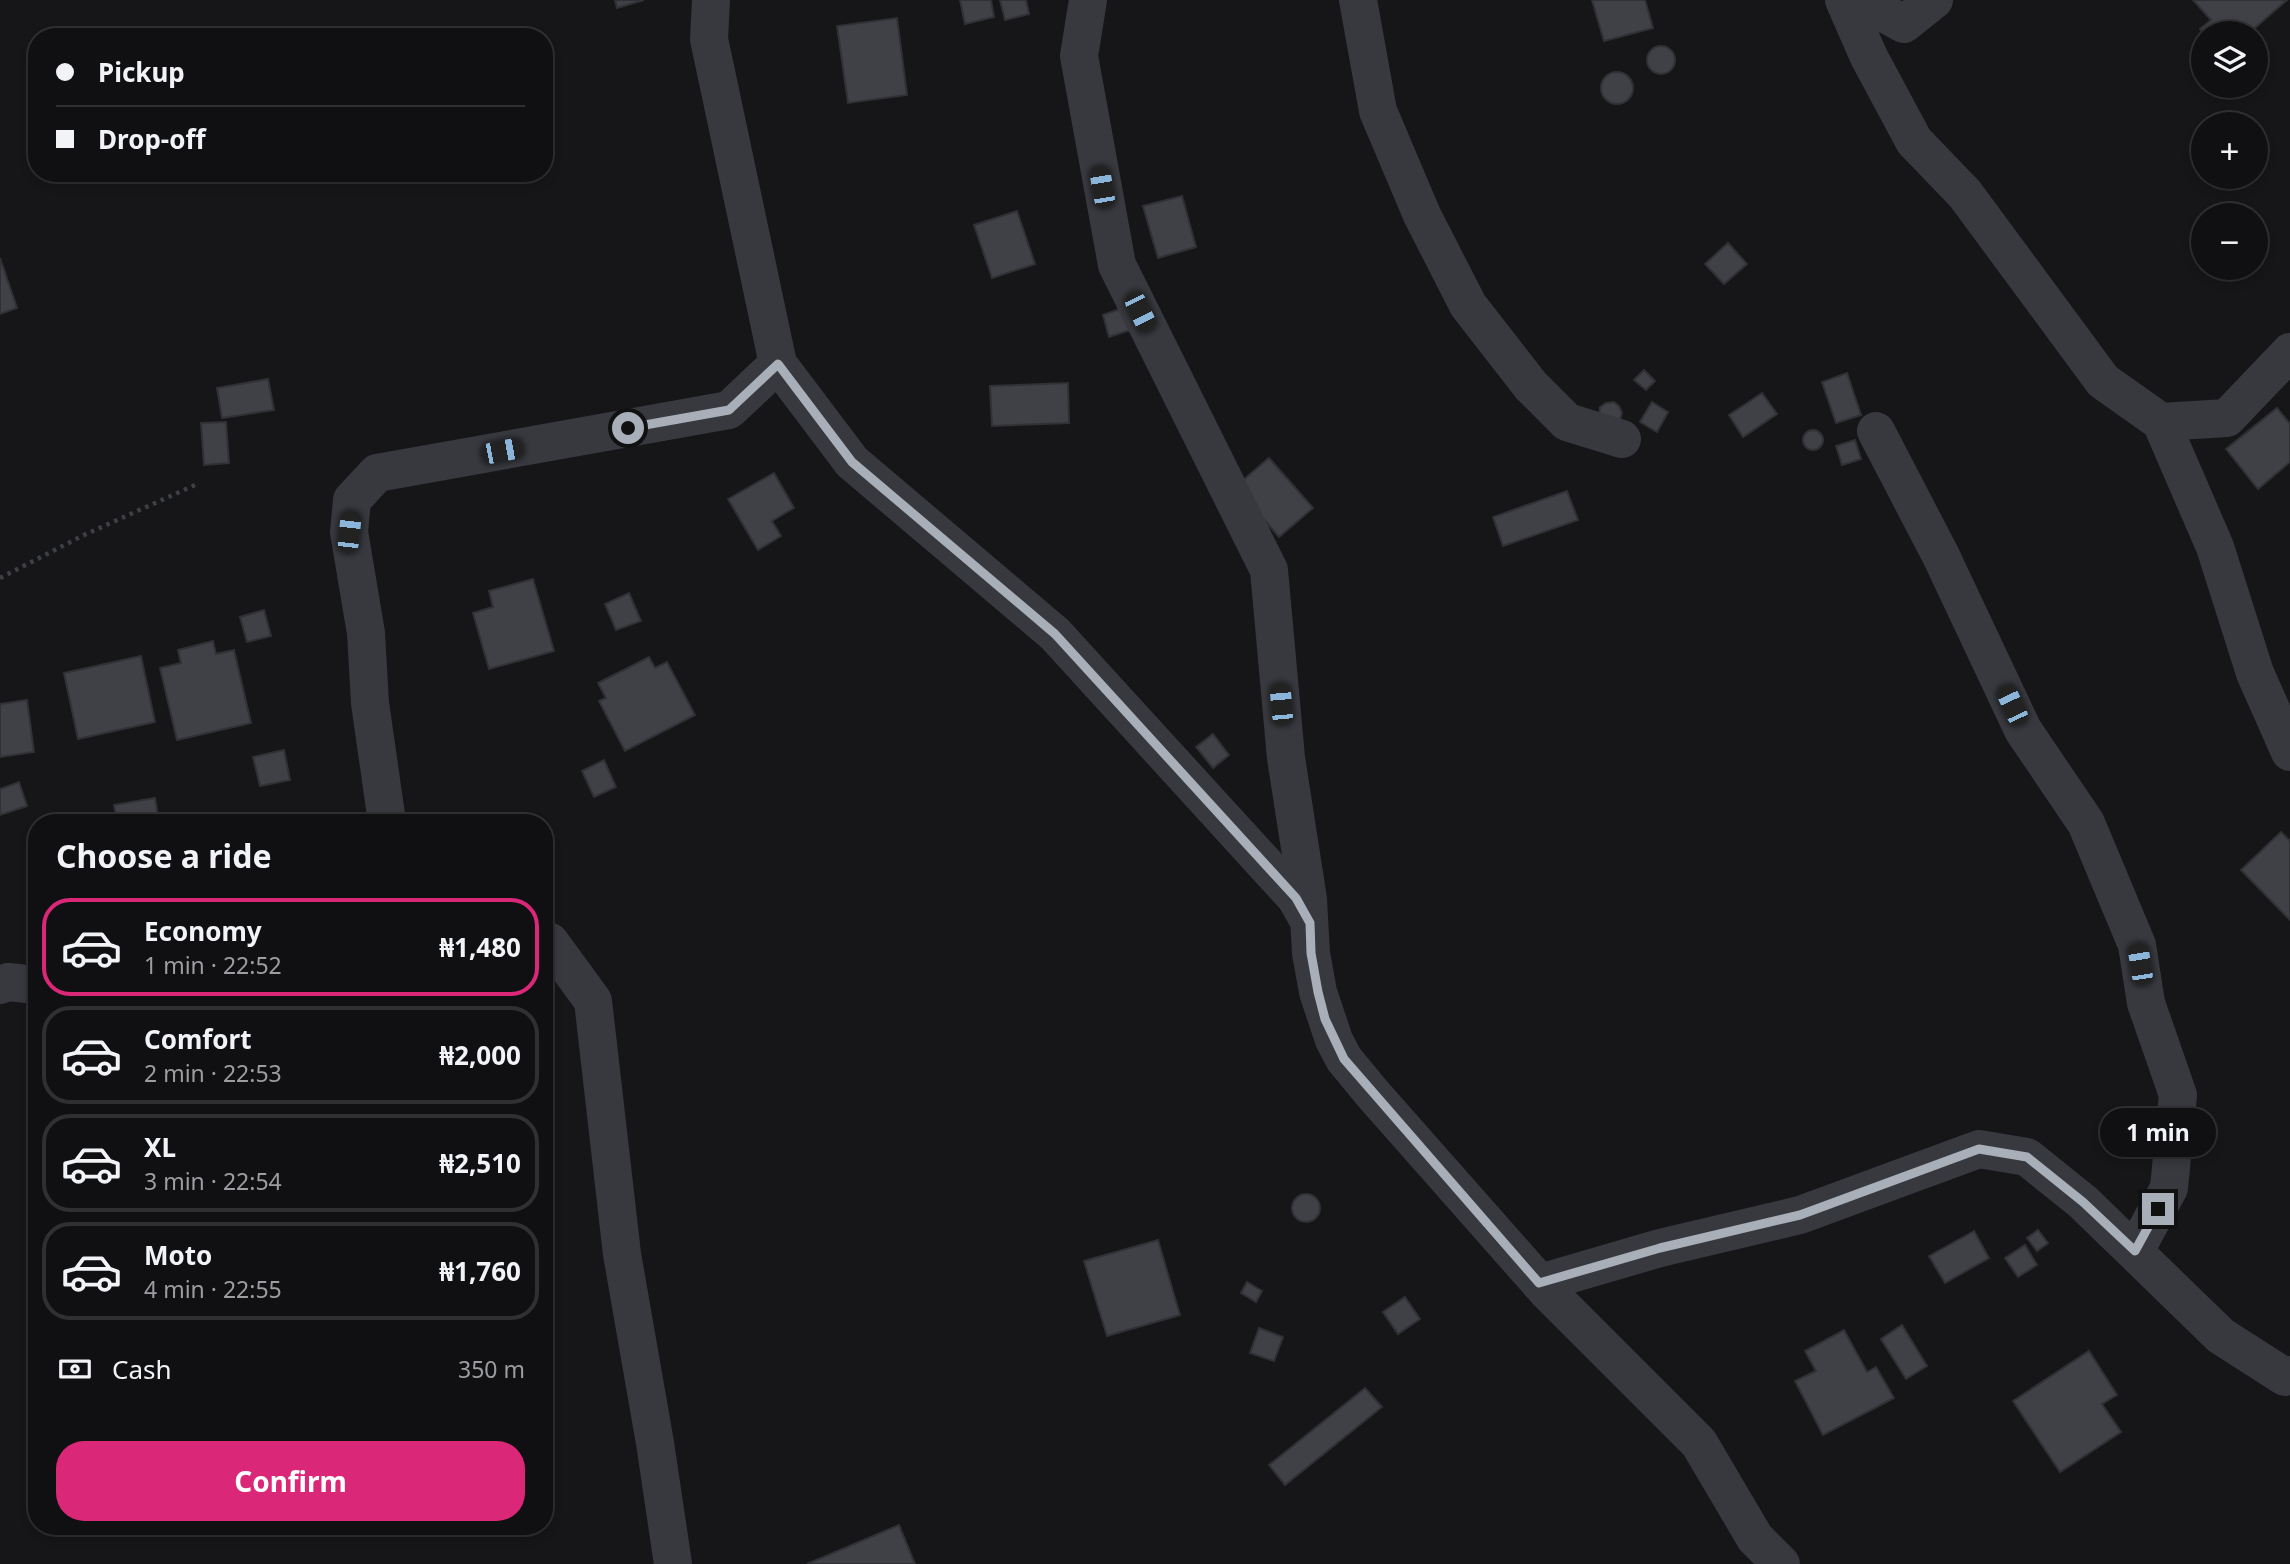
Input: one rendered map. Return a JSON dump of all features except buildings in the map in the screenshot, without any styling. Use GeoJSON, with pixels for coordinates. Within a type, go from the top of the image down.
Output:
{"type":"FeatureCollection","features":[{"type":"Feature","properties":{"kind":"street"},"geometry":{"type":"LineString","coordinates":[[712,0],[709,39],[778,364],[852,462],[1055,634],[1296,898],[1310,923]]}},
{"type":"Feature","properties":{"kind":"street"},"geometry":{"type":"LineString","coordinates":[[1088,0],[1079,55],[1117,265],[1269,570],[1286,758],[1296,812],[1310,923],[1311,953],[1325,1019],[1344,1059],[1539,1283],[1699,1443],[1755,1538],[1775,1562]]}},
{"type":"Feature","properties":{"kind":"street"},"geometry":{"type":"LineString","coordinates":[[1358,0],[1378,110],[1422,215],[1468,305],[1531,386],[1567,422],[1622,439]]}},
{"type":"Feature","properties":{"kind":"street"},"geometry":{"type":"LineString","coordinates":[[1844,0],[1869,57],[1914,141],[1965,194],[2103,381],[2161,422],[2215,547],[2255,673],[2290,752]]}},
{"type":"Feature","properties":{"kind":"street"},"geometry":{"type":"LineString","coordinates":[[1860,0],[1904,24],[1934,0]]}},
{"type":"Feature","properties":{"kind":"street"},"geometry":{"type":"LineString","coordinates":[[2161,422],[2227,418],[2290,352]]}},
{"type":"Feature","properties":{"kind":"street"},"geometry":{"type":"LineString","coordinates":[[386,814],[370,703],[366,632],[349,532],[352,500],[377,474],[729,410],[778,364]]}},
{"type":"Feature","properties":{"kind":"street"},"geometry":{"type":"LineString","coordinates":[[1876,430],[1941,556],[2023,730],[2086,822],[2137,944],[2146,1003],[2178,1095],[2169,1188],[2135,1251]]}},
{"type":"Feature","properties":{"kind":"street"},"geometry":{"type":"LineString","coordinates":[[553,946],[593,1001],[622,1254],[673,1564]]}},
{"type":"Feature","properties":{"kind":"street"},"geometry":{"type":"LineString","coordinates":[[0,985],[8,982],[28,984]]}},
{"type":"Feature","properties":{"kind":"street"},"geometry":{"type":"LineString","coordinates":[[1539,1283],[1660,1248],[1800,1215],[1979,1149],[2027,1157],[2083,1202],[2221,1336],[2286,1377],[2290,1376]]}},
{"type":"Feature","properties":{"kind":"path"},"geometry":{"type":"LineString","coordinates":[[0,578],[84,535],[195,485]]}},
{"type":"Feature","properties":{"kind":"route"},"geometry":{"type":"LineString","coordinates":[[628,428],[729,410],[778,364],[852,462],[1055,634],[1296,898],[1310,923],[1311,953],[1325,1019],[1344,1059],[1539,1283],[1660,1248],[1800,1215],[1979,1149],[2027,1157],[2083,1202],[2135,1251],[2158,1209]]}}]}
